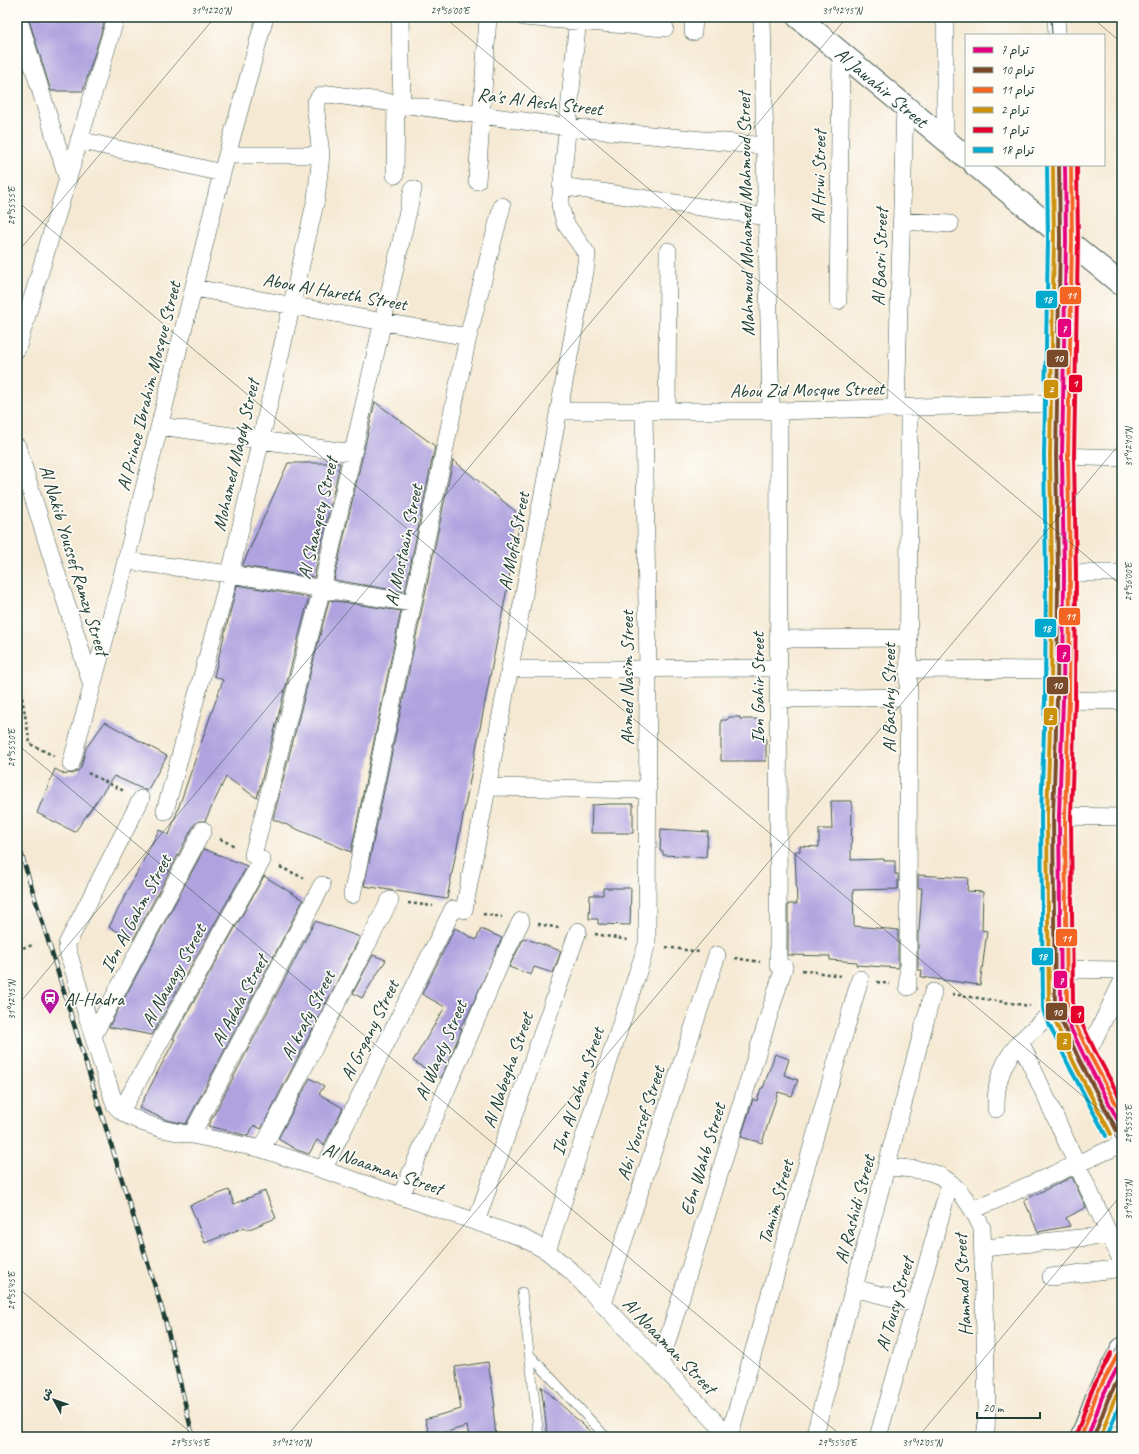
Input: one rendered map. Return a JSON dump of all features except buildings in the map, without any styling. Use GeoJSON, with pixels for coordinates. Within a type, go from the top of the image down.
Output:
{"type":"FeatureCollection","features":[{"type":"Feature","properties":{"kind":"main road","name":"Al Jawahir Street"},"geometry":{"type":"LineString","coordinates":[[798,17],[965,157]]}},
{"type":"Feature","properties":{"kind":"main road"},"geometry":{"type":"LineString","coordinates":[[976,166],[1122,285]]}},
{"type":"Feature","properties":{"kind":"main road"},"geometry":{"type":"LineString","coordinates":[[1082,1437],[1098,1394],[1122,1349]]}},
{"type":"Feature","properties":{"kind":"street"},"geometry":{"type":"LineString","coordinates":[[18,17],[68,180]]}},
{"type":"Feature","properties":{"kind":"street"},"geometry":{"type":"LineString","coordinates":[[17,349],[116,17]]}},
{"type":"Feature","properties":{"kind":"street","name":"Al Prince Ibrahim Mosque Street"},"geometry":{"type":"LineString","coordinates":[[71,764],[126,561],[222,173],[265,17]]}},
{"type":"Feature","properties":{"kind":"street"},"geometry":{"type":"LineString","coordinates":[[395,175],[399,104],[400,17]]}},
{"type":"Feature","properties":{"kind":"street"},"geometry":{"type":"LineString","coordinates":[[477,181],[488,17]]}},
{"type":"Feature","properties":{"kind":"street"},"geometry":{"type":"LineString","coordinates":[[523,17],[578,19],[665,28]]}},
{"type":"Feature","properties":{"kind":"street","name":"Mahmoud Mohamed Mahmoud Street"},"geometry":{"type":"LineString","coordinates":[[762,17],[767,217],[775,411]]}},
{"type":"Feature","properties":{"kind":"street"},"geometry":{"type":"LineString","coordinates":[[945,17],[946,140]]}},
{"type":"Feature","properties":{"kind":"street"},"geometry":{"type":"LineString","coordinates":[[1056,17],[1057,34]]}},
{"type":"Feature","properties":{"kind":"street","name":"Al Mofid Street"},"geometry":{"type":"LineString","coordinates":[[459,910],[488,787],[585,272],[586,254],[565,223],[560,205],[578,19]]}},
{"type":"Feature","properties":{"kind":"street","name":"Al Hrwi Street"},"geometry":{"type":"LineString","coordinates":[[838,301],[841,53]]}},
{"type":"Feature","properties":{"kind":"street","name":"Ra's Al Aesh Street"},"geometry":{"type":"LineString","coordinates":[[315,104],[320,96],[329,94],[567,127],[765,146]]}},
{"type":"Feature","properties":{"kind":"street","name":"Mohamed Magdy Street"},"geometry":{"type":"LineString","coordinates":[[166,811],[230,574],[316,199],[321,155],[315,104]]}},
{"type":"Feature","properties":{"kind":"street","name":"Al Basri Street"},"geometry":{"type":"LineString","coordinates":[[902,408],[901,221],[905,106]]}},
{"type":"Feature","properties":{"kind":"street"},"geometry":{"type":"LineString","coordinates":[[79,140],[222,173]]}},
{"type":"Feature","properties":{"kind":"street"},"geometry":{"type":"LineString","coordinates":[[227,154],[321,155]]}},
{"type":"Feature","properties":{"kind":"street"},"geometry":{"type":"LineString","coordinates":[[974,1210],[1077,1165],[1121,1137],[1081,1060],[1057,1009],[1053,969],[1054,816],[1058,700],[1056,404],[1061,235],[1059,166]]}},
{"type":"Feature","properties":{"kind":"street"},"geometry":{"type":"LineString","coordinates":[[561,186],[767,217]]}},
{"type":"Feature","properties":{"kind":"street","name":"Al Shanqety Street"},"geometry":{"type":"LineString","coordinates":[[257,857],[322,588],[413,189]]}},
{"type":"Feature","properties":{"kind":"street","name":"Al Mostaain Street"},"geometry":{"type":"LineString","coordinates":[[352,895],[468,337],[502,206]]}},
{"type":"Feature","properties":{"kind":"street"},"geometry":{"type":"LineString","coordinates":[[901,221],[950,224]]}},
{"type":"Feature","properties":{"kind":"street"},"geometry":{"type":"LineString","coordinates":[[667,411],[668,251]]}},
{"type":"Feature","properties":{"kind":"street","name":"Abou Al Hareth Street"},"geometry":{"type":"LineString","coordinates":[[194,288],[468,337]]}},
{"type":"Feature","properties":{"kind":"street","name":"Abou Zid Mosque Street"},"geometry":{"type":"LineString","coordinates":[[559,411],[775,411],[1056,404]]}},
{"type":"Feature","properties":{"kind":"street","name":"Al Bashry Street"},"geometry":{"type":"LineString","coordinates":[[902,408],[909,638],[908,987]]}},
{"type":"Feature","properties":{"kind":"street","name":"Ahmed Nasim Street"},"geometry":{"type":"LineString","coordinates":[[644,411],[648,669],[647,944]]}},
{"type":"Feature","properties":{"kind":"street","name":"Ibn Gahir Street"},"geometry":{"type":"LineString","coordinates":[[775,411],[781,966]]}},
{"type":"Feature","properties":{"kind":"street"},"geometry":{"type":"LineString","coordinates":[[160,426],[353,453]]}},
{"type":"Feature","properties":{"kind":"street","name":"Al Nakib Youssef Ramzy Street"},"geometry":{"type":"LineString","coordinates":[[17,446],[92,686]]}},
{"type":"Feature","properties":{"kind":"street"},"geometry":{"type":"LineString","coordinates":[[1057,456],[1122,458]]}},
{"type":"Feature","properties":{"kind":"street"},"geometry":{"type":"LineString","coordinates":[[126,561],[230,574],[413,602]]}},
{"type":"Feature","properties":{"kind":"street"},"geometry":{"type":"LineString","coordinates":[[1057,573],[1122,574]]}},
{"type":"Feature","properties":{"kind":"street"},"geometry":{"type":"LineString","coordinates":[[778,639],[909,638]]}},
{"type":"Feature","properties":{"kind":"street"},"geometry":{"type":"LineString","coordinates":[[510,669],[778,668]]}},
{"type":"Feature","properties":{"kind":"street"},"geometry":{"type":"LineString","coordinates":[[909,669],[1058,670]]}},
{"type":"Feature","properties":{"kind":"street"},"geometry":{"type":"LineString","coordinates":[[778,698],[909,697]]}},
{"type":"Feature","properties":{"kind":"street"},"geometry":{"type":"LineString","coordinates":[[1058,700],[1122,701]]}},
{"type":"Feature","properties":{"kind":"street"},"geometry":{"type":"LineString","coordinates":[[488,787],[648,790]]}},
{"type":"Feature","properties":{"kind":"street"},"geometry":{"type":"LineString","coordinates":[[121,1111],[115,1105],[67,951],[67,944],[141,799]]}},
{"type":"Feature","properties":{"kind":"street"},"geometry":{"type":"LineString","coordinates":[[1054,816],[1122,817]]}},
{"type":"Feature","properties":{"kind":"street","name":"Ibn Al Gahm Street"},"geometry":{"type":"LineString","coordinates":[[93,1036],[203,830]]}},
{"type":"Feature","properties":{"kind":"street","name":"Al Nawagy Street"},"geometry":{"type":"LineString","coordinates":[[121,1111],[257,857]]}},
{"type":"Feature","properties":{"kind":"street","name":"Al Adala Street"},"geometry":{"type":"LineString","coordinates":[[192,1134],[322,885]]}},
{"type":"Feature","properties":{"kind":"street","name":"Al krafy Street"},"geometry":{"type":"LineString","coordinates":[[262,1149],[390,900]]}},
{"type":"Feature","properties":{"kind":"street","name":"Al Grgany Street"},"geometry":{"type":"LineString","coordinates":[[323,1170],[459,910]]}},
{"type":"Feature","properties":{"kind":"street","name":"Al Waqdy Street"},"geometry":{"type":"LineString","coordinates":[[400,1196],[500,964],[521,921]]}},
{"type":"Feature","properties":{"kind":"street","name":"Al Nabegha Street"},"geometry":{"type":"LineString","coordinates":[[476,1222],[578,931]]}},
{"type":"Feature","properties":{"kind":"street","name":"Ibn Al Laban Street"},"geometry":{"type":"LineString","coordinates":[[547,1251],[647,944]]}},
{"type":"Feature","properties":{"kind":"street","name":"Abi Youssef Street"},"geometry":{"type":"LineString","coordinates":[[603,1304],[717,955]]}},
{"type":"Feature","properties":{"kind":"street","name":"Ebn Wahb Street"},"geometry":{"type":"LineString","coordinates":[[660,1364],[781,966]]}},
{"type":"Feature","properties":{"kind":"street"},"geometry":{"type":"LineString","coordinates":[[1053,969],[1122,970]]}},
{"type":"Feature","properties":{"kind":"street","name":"Tamim Street"},"geometry":{"type":"LineString","coordinates":[[730,1437],[860,979]]}},
{"type":"Feature","properties":{"kind":"street"},"geometry":{"type":"LineString","coordinates":[[1081,1060],[1085,1058],[1122,982]]}},
{"type":"Feature","properties":{"kind":"street","name":"Al Rashidi Street"},"geometry":{"type":"LineString","coordinates":[[814,1437],[933,992]]}},
{"type":"Feature","properties":{"kind":"street"},"geometry":{"type":"LineString","coordinates":[[996,1109],[998,1084],[1006,1061],[1020,1040],[1057,1009]]}},
{"type":"Feature","properties":{"kind":"street"},"geometry":{"type":"LineString","coordinates":[[1020,1040],[1122,1262]]}},
{"type":"Feature","properties":{"kind":"street","name":"Al Noaaman Street"},"geometry":{"type":"LineString","coordinates":[[121,1111],[144,1123],[162,1129],[262,1149],[521,1237],[547,1251],[572,1272],[730,1437]]}},
{"type":"Feature","properties":{"kind":"street","name":"Hammad Street"},"geometry":{"type":"LineString","coordinates":[[887,1166],[931,1173],[950,1183],[974,1210],[982,1228],[984,1248],[987,1407],[986,1431],[984,1437]]}},
{"type":"Feature","properties":{"kind":"street","name":"Al Tousy Street"},"geometry":{"type":"LineString","coordinates":[[878,1437],[950,1183]]}},
{"type":"Feature","properties":{"kind":"street"},"geometry":{"type":"LineString","coordinates":[[984,1248],[1110,1235]]}},
{"type":"Feature","properties":{"kind":"street"},"geometry":{"type":"LineString","coordinates":[[1050,1277],[1122,1268]]}},
{"type":"Feature","properties":{"kind":"street"},"geometry":{"type":"LineString","coordinates":[[854,1288],[916,1304]]}},
{"type":"Feature","properties":{"kind":"street"},"geometry":{"type":"LineString","coordinates":[[1098,1394],[1122,1419]]}},
{"type":"Feature","properties":{"kind":"lane"},"geometry":{"type":"LineString","coordinates":[[522,1292],[539,1437]]}},
{"type":"Feature","properties":{"kind":"lane"},"geometry":{"type":"LineString","coordinates":[[529,1354],[606,1437]]}},
{"type":"Feature","properties":{"kind":"path"},"geometry":{"type":"LineString","coordinates":[[17,668],[30,744]]}},
{"type":"Feature","properties":{"kind":"path"},"geometry":{"type":"LineString","coordinates":[[17,949],[34,945]]}},
{"type":"Feature","properties":{"kind":"tram line"},"geometry":{"type":"LineString","coordinates":[[1051,17],[1052,34]]}},
{"type":"Feature","properties":{"kind":"tram line","name":"18"},"geometry":{"type":"LineString","coordinates":[[1047,166],[1048,239],[1044,456],[1046,573],[1045,700],[1041,816],[1043,1008],[1045,1016],[1069,1066],[1106,1136]]}},
{"type":"Feature","properties":{"kind":"tram line","name":"2"},"geometry":{"type":"LineString","coordinates":[[1053,166],[1054,239],[1050,456],[1052,573],[1051,700],[1047,816],[1049,1008],[1074,1063],[1111,1134]]}},
{"type":"Feature","properties":{"kind":"tram line"},"geometry":{"type":"LineString","coordinates":[[1054,166],[1055,231],[1049,404],[1052,670],[1048,816],[1050,1008],[1122,1150]]}},
{"type":"Feature","properties":{"kind":"tram line","name":"10"},"geometry":{"type":"LineString","coordinates":[[1059,166],[1060,239],[1056,456],[1058,573],[1057,700],[1053,816],[1055,1008],[1080,1061],[1117,1131]]}},
{"type":"Feature","properties":{"kind":"tram line","name":"7"},"geometry":{"type":"LineString","coordinates":[[1065,166],[1066,239],[1062,456],[1064,573],[1063,700],[1059,816],[1061,1008],[1085,1058],[1122,1128]]}},
{"type":"Feature","properties":{"kind":"tram line","name":"11"},"geometry":{"type":"LineString","coordinates":[[1071,166],[1072,239],[1068,456],[1070,573],[1069,700],[1065,816],[1067,1007],[1090,1055],[1122,1115]]}},
{"type":"Feature","properties":{"kind":"tram line","name":"1"},"geometry":{"type":"LineString","coordinates":[[1077,166],[1078,239],[1074,456],[1076,573],[1075,700],[1071,816],[1073,1005],[1122,1102]]}},
{"type":"Feature","properties":{"kind":"tram line"},"geometry":{"type":"LineString","coordinates":[[1076,1437],[1094,1391],[1122,1339]]}},
{"type":"Feature","properties":{"kind":"tram line","name":"1"},"geometry":{"type":"LineString","coordinates":[[1077,1433],[1091,1392],[1111,1353]]}},
{"type":"Feature","properties":{"kind":"tram line","name":"11"},"geometry":{"type":"LineString","coordinates":[[1082,1435],[1096,1395],[1117,1356]]}},
{"type":"Feature","properties":{"kind":"tram line","name":"7"},"geometry":{"type":"LineString","coordinates":[[1088,1437],[1102,1397],[1122,1359]]}},
{"type":"Feature","properties":{"kind":"tram line","name":"10"},"geometry":{"type":"LineString","coordinates":[[1094,1437],[1108,1399],[1122,1372]]}},
{"type":"Feature","properties":{"kind":"tram line","name":"2"},"geometry":{"type":"LineString","coordinates":[[1101,1437],[1113,1402],[1122,1385]]}},
{"type":"Feature","properties":{"kind":"tram line","name":"18"},"geometry":{"type":"LineString","coordinates":[[1107,1437],[1122,1398]]}},
{"type":"Feature","properties":{"kind":"railway"},"geometry":{"type":"LineString","coordinates":[[17,840],[165,1319],[193,1437]]}},
{"type":"Feature","properties":{"kind":"place","name":"Al-Hadra"},"geometry":{"type":"Point","coordinates":[50,1015]}}]}
